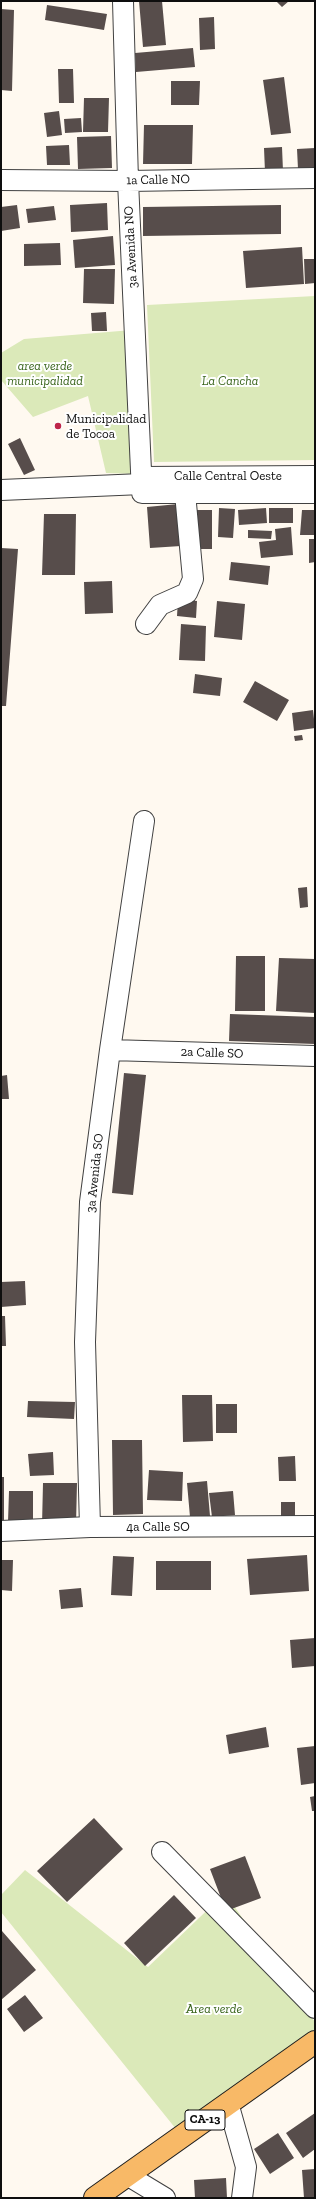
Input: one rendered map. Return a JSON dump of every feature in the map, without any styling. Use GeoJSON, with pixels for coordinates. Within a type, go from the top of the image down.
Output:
{"type":"FeatureCollection","features":[{"type":"Feature","properties":{"kind":"main road","name":"CA-13"},"geometry":{"type":"LineString","coordinates":[[95,2198],[315,2042]]}},
{"type":"Feature","properties":{"kind":"street","name":"3a Avenida NO"},"geometry":{"type":"LineString","coordinates":[[123,1],[128,181],[142,485]]}},
{"type":"Feature","properties":{"kind":"street","name":"1a Calle NO"},"geometry":{"type":"LineString","coordinates":[[1,180],[128,181],[315,178]]}},
{"type":"Feature","properties":{"kind":"street","name":"Calle Central Oeste"},"geometry":{"type":"LineString","coordinates":[[1,490],[142,485],[315,476]]}},
{"type":"Feature","properties":{"kind":"street"},"geometry":{"type":"LineString","coordinates":[[142,485],[185,493],[315,493]]}},
{"type":"Feature","properties":{"kind":"street"},"geometry":{"type":"LineString","coordinates":[[146,624],[160,605],[187,593],[193,580],[185,493]]}},
{"type":"Feature","properties":{"kind":"street","name":"3a Avenida SO"},"geometry":{"type":"LineString","coordinates":[[90,1527],[85,1342],[90,1210],[110,1050],[144,821]]}},
{"type":"Feature","properties":{"kind":"street","name":"2a Calle SO"},"geometry":{"type":"LineString","coordinates":[[110,1050],[315,1056]]}},
{"type":"Feature","properties":{"kind":"street","name":"4a Calle SO"},"geometry":{"type":"LineString","coordinates":[[1,1531],[90,1527],[315,1526]]}},
{"type":"Feature","properties":{"kind":"street"},"geometry":{"type":"LineString","coordinates":[[162,1852],[315,2008]]}},
{"type":"Feature","properties":{"kind":"street"},"geometry":{"type":"LineString","coordinates":[[228,2103],[246,2168],[242,2198]]}},
{"type":"Feature","properties":{"kind":"street"},"geometry":{"type":"LineString","coordinates":[[127,2175],[165,2198]]}},
{"type":"Feature","properties":{"kind":"green space","name":"La Cancha"},"geometry":{"type":"Polygon","coordinates":[[[315,296],[315,460],[154,462],[147,305],[315,296]]]}},
{"type":"Feature","properties":{"kind":"green space","name":"area verde municipalidad"},"geometry":{"type":"Polygon","coordinates":[[[132,330],[137,474],[106,473],[88,396],[33,417],[1,380],[1,353],[24,339],[132,330]]]}},
{"type":"Feature","properties":{"kind":"green space","name":"Area verde"},"geometry":{"type":"Polygon","coordinates":[[[25,1870],[148,1967],[225,1893],[315,2022],[315,2029],[176,2129],[1,1912],[1,1895],[25,1870]]]}},
{"type":"Feature","properties":{"kind":"building"},"geometry":{"type":"Polygon","coordinates":[[[139,1],[162,1],[166,45],[143,47],[139,1]]]}},
{"type":"Feature","properties":{"kind":"building"},"geometry":{"type":"Polygon","coordinates":[[[276,1],[289,1],[282,7],[276,1]]]}},
{"type":"Feature","properties":{"kind":"building"},"geometry":{"type":"Polygon","coordinates":[[[47,5],[107,14],[104,30],[45,20],[47,5]]]}},
{"type":"Feature","properties":{"kind":"building"},"geometry":{"type":"Polygon","coordinates":[[[1,9],[14,10],[12,91],[1,90],[1,9]]]}},
{"type":"Feature","properties":{"kind":"building"},"geometry":{"type":"Polygon","coordinates":[[[214,17],[215,49],[200,50],[199,18],[214,17]]]}},
{"type":"Feature","properties":{"kind":"building"},"geometry":{"type":"Polygon","coordinates":[[[193,48],[195,67],[136,72],[135,53],[193,48]]]}},
{"type":"Feature","properties":{"kind":"building"},"geometry":{"type":"Polygon","coordinates":[[[58,69],[73,69],[74,103],[59,103],[58,69]]]}},
{"type":"Feature","properties":{"kind":"building"},"geometry":{"type":"Polygon","coordinates":[[[284,77],[291,133],[271,135],[263,80],[284,77]]]}},
{"type":"Feature","properties":{"kind":"building"},"geometry":{"type":"Polygon","coordinates":[[[171,81],[200,81],[199,105],[171,105],[171,81]]]}},
{"type":"Feature","properties":{"kind":"building"},"geometry":{"type":"Polygon","coordinates":[[[84,98],[109,98],[108,132],[83,132],[84,98]]]}},
{"type":"Feature","properties":{"kind":"building"},"geometry":{"type":"Polygon","coordinates":[[[59,111],[62,135],[47,137],[44,113],[59,111]]]}},
{"type":"Feature","properties":{"kind":"building"},"geometry":{"type":"Polygon","coordinates":[[[81,118],[82,132],[65,133],[64,119],[81,118]]]}},
{"type":"Feature","properties":{"kind":"building"},"geometry":{"type":"Polygon","coordinates":[[[144,125],[193,125],[192,164],[143,164],[144,125]]]}},
{"type":"Feature","properties":{"kind":"building"},"geometry":{"type":"Polygon","coordinates":[[[111,136],[112,168],[78,169],[77,137],[111,136]]]}},
{"type":"Feature","properties":{"kind":"building"},"geometry":{"type":"Polygon","coordinates":[[[69,145],[70,165],[47,165],[46,146],[69,145]]]}},
{"type":"Feature","properties":{"kind":"building"},"geometry":{"type":"Polygon","coordinates":[[[282,147],[283,171],[265,172],[264,148],[282,147]]]}},
{"type":"Feature","properties":{"kind":"building"},"geometry":{"type":"Polygon","coordinates":[[[315,148],[315,168],[298,169],[297,149],[315,148]]]}},
{"type":"Feature","properties":{"kind":"building"},"geometry":{"type":"Polygon","coordinates":[[[107,203],[108,230],[71,232],[70,205],[107,203]]]}},
{"type":"Feature","properties":{"kind":"building"},"geometry":{"type":"Polygon","coordinates":[[[17,205],[20,228],[1,231],[1,207],[17,205]]]}},
{"type":"Feature","properties":{"kind":"building"},"geometry":{"type":"Polygon","coordinates":[[[281,205],[281,234],[143,236],[143,207],[281,205]]]}},
{"type":"Feature","properties":{"kind":"building"},"geometry":{"type":"Polygon","coordinates":[[[54,206],[56,220],[28,223],[26,209],[54,206]]]}},
{"type":"Feature","properties":{"kind":"building"},"geometry":{"type":"Polygon","coordinates":[[[113,236],[115,265],[75,268],[73,240],[113,236]]]}},
{"type":"Feature","properties":{"kind":"building"},"geometry":{"type":"Polygon","coordinates":[[[60,243],[61,265],[24,266],[24,244],[60,243]]]}},
{"type":"Feature","properties":{"kind":"building"},"geometry":{"type":"Polygon","coordinates":[[[302,247],[304,284],[246,288],[243,251],[302,247]]]}},
{"type":"Feature","properties":{"kind":"building"},"geometry":{"type":"Polygon","coordinates":[[[304,259],[315,259],[315,283],[305,284],[304,259]]]}},
{"type":"Feature","properties":{"kind":"building"},"geometry":{"type":"Polygon","coordinates":[[[84,269],[115,269],[114,304],[83,303],[84,269]]]}},
{"type":"Feature","properties":{"kind":"building"},"geometry":{"type":"Polygon","coordinates":[[[106,312],[107,331],[92,331],[91,313],[106,312]]]}},
{"type":"Feature","properties":{"kind":"building"},"geometry":{"type":"Polygon","coordinates":[[[20,438],[35,470],[24,475],[8,444],[20,438]]]}},
{"type":"Feature","properties":{"kind":"building"},"geometry":{"type":"Polygon","coordinates":[[[178,504],[181,546],[150,548],[147,507],[178,504]]]}},
{"type":"Feature","properties":{"kind":"building"},"geometry":{"type":"Polygon","coordinates":[[[219,508],[235,509],[233,538],[218,537],[219,508]]]}},
{"type":"Feature","properties":{"kind":"building"},"geometry":{"type":"Polygon","coordinates":[[[266,508],[267,523],[239,525],[238,510],[266,508]]]}},
{"type":"Feature","properties":{"kind":"building"},"geometry":{"type":"Polygon","coordinates":[[[269,508],[293,508],[293,523],[269,523],[269,508]]]}},
{"type":"Feature","properties":{"kind":"building"},"geometry":{"type":"Polygon","coordinates":[[[195,510],[212,510],[212,549],[195,549],[195,510]]]}},
{"type":"Feature","properties":{"kind":"building"},"geometry":{"type":"Polygon","coordinates":[[[302,510],[315,510],[315,535],[300,535],[302,510]]]}},
{"type":"Feature","properties":{"kind":"building"},"geometry":{"type":"Polygon","coordinates":[[[44,514],[76,514],[75,575],[42,575],[44,514]]]}},
{"type":"Feature","properties":{"kind":"building"},"geometry":{"type":"Polygon","coordinates":[[[291,527],[293,555],[261,558],[259,542],[276,540],[275,529],[291,527]]]}},
{"type":"Feature","properties":{"kind":"building"},"geometry":{"type":"Polygon","coordinates":[[[248,530],[272,531],[271,539],[248,538],[248,530]]]}},
{"type":"Feature","properties":{"kind":"building"},"geometry":{"type":"Polygon","coordinates":[[[309,539],[315,539],[315,562],[309,563],[309,539]]]}},
{"type":"Feature","properties":{"kind":"building"},"geometry":{"type":"Polygon","coordinates":[[[1,548],[18,549],[6,706],[1,706],[1,548]]]}},
{"type":"Feature","properties":{"kind":"building"},"geometry":{"type":"Polygon","coordinates":[[[231,562],[270,566],[268,585],[229,580],[231,562]]]}},
{"type":"Feature","properties":{"kind":"building"},"geometry":{"type":"Polygon","coordinates":[[[112,581],[113,613],[85,614],[84,582],[112,581]]]}},
{"type":"Feature","properties":{"kind":"building"},"geometry":{"type":"Polygon","coordinates":[[[178,599],[197,601],[196,618],[177,616],[178,599]]]}},
{"type":"Feature","properties":{"kind":"building"},"geometry":{"type":"Polygon","coordinates":[[[217,601],[245,604],[242,640],[214,637],[217,601]]]}},
{"type":"Feature","properties":{"kind":"building"},"geometry":{"type":"Polygon","coordinates":[[[181,624],[206,626],[205,661],[179,660],[181,624]]]}},
{"type":"Feature","properties":{"kind":"building"},"geometry":{"type":"Polygon","coordinates":[[[195,674],[222,678],[220,696],[193,693],[195,674]]]}},
{"type":"Feature","properties":{"kind":"building"},"geometry":{"type":"Polygon","coordinates":[[[255,681],[289,700],[277,721],[243,702],[255,681]]]}},
{"type":"Feature","properties":{"kind":"building"},"geometry":{"type":"Polygon","coordinates":[[[313,710],[315,728],[294,731],[292,713],[313,710]]]}},
{"type":"Feature","properties":{"kind":"building"},"geometry":{"type":"Polygon","coordinates":[[[302,735],[303,740],[295,741],[294,736],[302,735]]]}},
{"type":"Feature","properties":{"kind":"building"},"geometry":{"type":"Polygon","coordinates":[[[307,887],[308,907],[300,908],[298,888],[307,887]]]}},
{"type":"Feature","properties":{"kind":"building"},"geometry":{"type":"Polygon","coordinates":[[[236,956],[265,956],[265,1011],[235,1011],[236,956]]]}},
{"type":"Feature","properties":{"kind":"building"},"geometry":{"type":"Polygon","coordinates":[[[279,958],[315,959],[315,1013],[276,1011],[279,958]]]}},
{"type":"Feature","properties":{"kind":"building"},"geometry":{"type":"Polygon","coordinates":[[[230,1014],[315,1017],[315,1044],[229,1041],[230,1014]]]}},
{"type":"Feature","properties":{"kind":"building"},"geometry":{"type":"Polygon","coordinates":[[[124,1073],[146,1075],[133,1195],[112,1193],[124,1073]]]}},
{"type":"Feature","properties":{"kind":"building"},"geometry":{"type":"Polygon","coordinates":[[[7,1075],[9,1099],[1,1099],[1,1076],[7,1075]]]}},
{"type":"Feature","properties":{"kind":"building"},"geometry":{"type":"Polygon","coordinates":[[[25,1281],[26,1305],[1,1307],[1,1282],[25,1281]]]}},
{"type":"Feature","properties":{"kind":"building"},"geometry":{"type":"Polygon","coordinates":[[[1,1316],[5,1316],[6,1346],[1,1346],[1,1316]]]}},
{"type":"Feature","properties":{"kind":"building"},"geometry":{"type":"Polygon","coordinates":[[[182,1395],[212,1395],[213,1441],[183,1442],[182,1395]]]}},
{"type":"Feature","properties":{"kind":"building"},"geometry":{"type":"Polygon","coordinates":[[[28,1401],[75,1402],[74,1419],[27,1417],[28,1401]]]}},
{"type":"Feature","properties":{"kind":"building"},"geometry":{"type":"Polygon","coordinates":[[[216,1404],[237,1404],[237,1433],[216,1433],[216,1404]]]}},
{"type":"Feature","properties":{"kind":"building"},"geometry":{"type":"Polygon","coordinates":[[[112,1440],[142,1440],[143,1514],[113,1515],[112,1440]]]}},
{"type":"Feature","properties":{"kind":"building"},"geometry":{"type":"Polygon","coordinates":[[[53,1452],[54,1475],[30,1476],[28,1454],[53,1452]]]}},
{"type":"Feature","properties":{"kind":"building"},"geometry":{"type":"Polygon","coordinates":[[[295,1456],[296,1481],[279,1481],[278,1457],[295,1456]]]}},
{"type":"Feature","properties":{"kind":"building"},"geometry":{"type":"Polygon","coordinates":[[[149,1470],[183,1472],[182,1501],[147,1500],[149,1470]]]}},
{"type":"Feature","properties":{"kind":"building"},"geometry":{"type":"Polygon","coordinates":[[[1,1477],[4,1477],[4,1523],[1,1523],[1,1477]]]}},
{"type":"Feature","properties":{"kind":"building"},"geometry":{"type":"Polygon","coordinates":[[[207,1481],[210,1516],[190,1517],[187,1483],[207,1481]]]}},
{"type":"Feature","properties":{"kind":"building"},"geometry":{"type":"Polygon","coordinates":[[[43,1483],[77,1483],[76,1525],[42,1525],[43,1483]]]}},
{"type":"Feature","properties":{"kind":"building"},"geometry":{"type":"Polygon","coordinates":[[[9,1491],[33,1491],[33,1523],[8,1522],[9,1491]]]}},
{"type":"Feature","properties":{"kind":"building"},"geometry":{"type":"Polygon","coordinates":[[[233,1491],[235,1515],[212,1517],[209,1493],[233,1491]]]}},
{"type":"Feature","properties":{"kind":"building"},"geometry":{"type":"Polygon","coordinates":[[[281,1502],[295,1502],[295,1517],[281,1517],[281,1502]]]}},
{"type":"Feature","properties":{"kind":"building"},"geometry":{"type":"Polygon","coordinates":[[[307,1555],[309,1591],[250,1595],[247,1559],[307,1555]]]}},
{"type":"Feature","properties":{"kind":"building"},"geometry":{"type":"Polygon","coordinates":[[[113,1556],[134,1557],[132,1596],[111,1595],[113,1556]]]}},
{"type":"Feature","properties":{"kind":"building"},"geometry":{"type":"Polygon","coordinates":[[[1,1560],[13,1560],[12,1591],[1,1590],[1,1560]]]}},
{"type":"Feature","properties":{"kind":"building"},"geometry":{"type":"Polygon","coordinates":[[[156,1561],[211,1561],[211,1590],[156,1590],[156,1561]]]}},
{"type":"Feature","properties":{"kind":"building"},"geometry":{"type":"Polygon","coordinates":[[[81,1588],[83,1607],[61,1609],[59,1590],[81,1588]]]}},
{"type":"Feature","properties":{"kind":"building"},"geometry":{"type":"Polygon","coordinates":[[[315,1638],[315,1666],[292,1668],[290,1640],[315,1638]]]}},
{"type":"Feature","properties":{"kind":"building"},"geometry":{"type":"Polygon","coordinates":[[[266,1727],[269,1747],[229,1754],[226,1735],[266,1727]]]}},
{"type":"Feature","properties":{"kind":"building"},"geometry":{"type":"Polygon","coordinates":[[[315,1746],[315,1783],[301,1785],[297,1748],[315,1746]]]}},
{"type":"Feature","properties":{"kind":"building"},"geometry":{"type":"Polygon","coordinates":[[[315,1796],[315,1811],[312,1811],[310,1797],[315,1796]]]}},
{"type":"Feature","properties":{"kind":"building"},"geometry":{"type":"Polygon","coordinates":[[[94,1818],[123,1849],[67,1902],[37,1871],[94,1818]]]}},
{"type":"Feature","properties":{"kind":"building"},"geometry":{"type":"Polygon","coordinates":[[[245,1856],[261,1898],[226,1911],[210,1869],[245,1856]]]}},
{"type":"Feature","properties":{"kind":"building"},"geometry":{"type":"Polygon","coordinates":[[[174,1895],[196,1918],[145,1966],[124,1943],[174,1895]]]}},
{"type":"Feature","properties":{"kind":"building"},"geometry":{"type":"Polygon","coordinates":[[[2,1931],[36,1970],[1,2000],[1,1932],[2,1931]]]}},
{"type":"Feature","properties":{"kind":"building"},"geometry":{"type":"Polygon","coordinates":[[[25,1995],[43,2018],[24,2032],[7,2009],[25,1995]]]}},
{"type":"Feature","properties":{"kind":"building"},"geometry":{"type":"Polygon","coordinates":[[[315,2113],[315,2149],[303,2158],[286,2133],[315,2113]]]}},
{"type":"Feature","properties":{"kind":"building"},"geometry":{"type":"Polygon","coordinates":[[[278,2133],[294,2158],[270,2174],[254,2149],[278,2133]]]}},
{"type":"Feature","properties":{"kind":"building"},"geometry":{"type":"Polygon","coordinates":[[[315,2169],[315,2198],[304,2198],[302,2170],[315,2169]]]}},
{"type":"Feature","properties":{"kind":"building"},"geometry":{"type":"Polygon","coordinates":[[[226,2178],[227,2198],[195,2198],[194,2180],[226,2178]]]}},
{"type":"Feature","properties":{"kind":"place","name":"Municipalidad de Tocoa"},"geometry":{"type":"Point","coordinates":[58,426]}}]}
